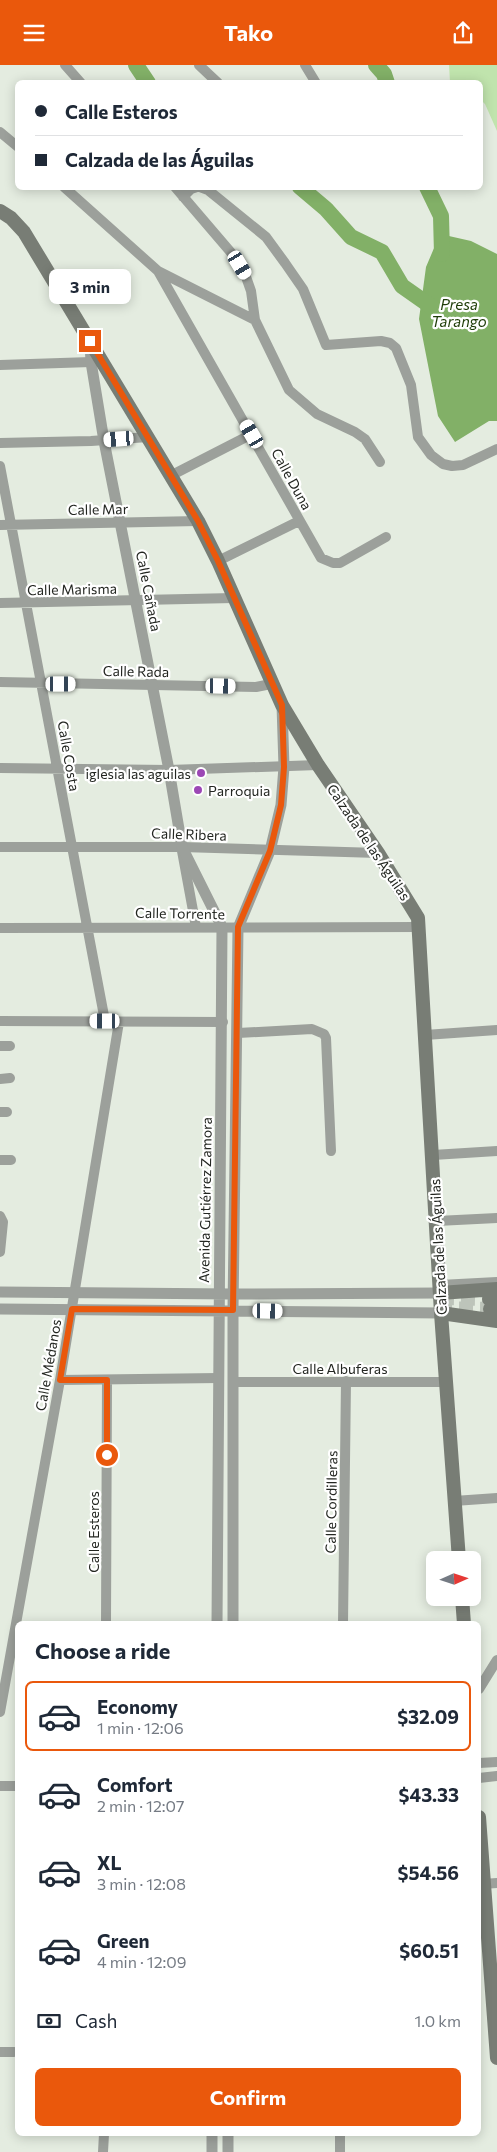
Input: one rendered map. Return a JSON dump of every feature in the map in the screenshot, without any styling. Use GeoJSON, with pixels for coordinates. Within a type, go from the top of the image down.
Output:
{"type":"FeatureCollection","features":[{"type":"Feature","properties":{"kind":"main road","name":"Calzada de las Águilas"},"geometry":{"type":"LineString","coordinates":[[0,211],[24,232],[172,475],[218,561],[271,684],[282,705],[318,765],[411,903],[419,927],[441,1313],[458,1551]]}},
{"type":"Feature","properties":{"kind":"main road"},"geometry":{"type":"LineString","coordinates":[[440,1289],[495,1304]]}},
{"type":"Feature","properties":{"kind":"main road"},"geometry":{"type":"LineString","coordinates":[[441,1313],[495,1304]]}},
{"type":"Feature","properties":{"kind":"main road"},"geometry":{"type":"LineString","coordinates":[[463,1606],[464,1621]]}},
{"type":"Feature","properties":{"kind":"main road"},"geometry":{"type":"LineString","coordinates":[[481,1829],[490,1883],[497,2058]]}},
{"type":"Feature","properties":{"kind":"street"},"geometry":{"type":"LineString","coordinates":[[65,65],[78,80]]}},
{"type":"Feature","properties":{"kind":"street"},"geometry":{"type":"LineString","coordinates":[[199,65],[215,80]]}},
{"type":"Feature","properties":{"kind":"street"},"geometry":{"type":"LineString","coordinates":[[305,65],[314,80]]}},
{"type":"Feature","properties":{"kind":"street"},"geometry":{"type":"LineString","coordinates":[[0,132],[15,144]]}},
{"type":"Feature","properties":{"kind":"street"},"geometry":{"type":"LineString","coordinates":[[67,190],[158,271],[255,320]]}},
{"type":"Feature","properties":{"kind":"street"},"geometry":{"type":"LineString","coordinates":[[177,190],[234,255],[245,274],[253,298],[255,320],[289,390],[317,414],[355,432],[365,439],[380,462]]}},
{"type":"Feature","properties":{"kind":"street"},"geometry":{"type":"LineString","coordinates":[[183,197],[190,190]]}},
{"type":"Feature","properties":{"kind":"street"},"geometry":{"type":"LineString","coordinates":[[208,190],[266,237],[303,289],[326,345],[381,341],[390,343],[396,348],[412,385],[418,437],[422,445],[443,464],[458,466],[497,449]]}},
{"type":"Feature","properties":{"kind":"street","name":"Calle Duna"},"geometry":{"type":"LineString","coordinates":[[158,271],[321,558],[333,563],[347,560],[357,551],[386,537]]}},
{"type":"Feature","properties":{"kind":"street","name":"Calle Cañada"},"geometry":{"type":"LineString","coordinates":[[90,341],[91,362],[104,441],[169,771],[196,927]]}},
{"type":"Feature","properties":{"kind":"street"},"geometry":{"type":"LineString","coordinates":[[0,365],[91,362]]}},
{"type":"Feature","properties":{"kind":"street"},"geometry":{"type":"LineString","coordinates":[[172,475],[252,434]]}},
{"type":"Feature","properties":{"kind":"street"},"geometry":{"type":"LineString","coordinates":[[0,443],[104,441],[148,437]]}},
{"type":"Feature","properties":{"kind":"street","name":"Calle Costa"},"geometry":{"type":"LineString","coordinates":[[0,466],[105,1021]]}},
{"type":"Feature","properties":{"kind":"street","name":"Calle Mar"},"geometry":{"type":"LineString","coordinates":[[0,525],[198,521]]}},
{"type":"Feature","properties":{"kind":"street"},"geometry":{"type":"LineString","coordinates":[[218,561],[299,521]]}},
{"type":"Feature","properties":{"kind":"street","name":"Calle Marisma"},"geometry":{"type":"LineString","coordinates":[[0,603],[136,602],[234,598]]}},
{"type":"Feature","properties":{"kind":"street","name":"Calle Rada"},"geometry":{"type":"LineString","coordinates":[[0,682],[256,687],[271,684]]}},
{"type":"Feature","properties":{"kind":"street"},"geometry":{"type":"LineString","coordinates":[[233,1621],[233,1294],[238,927],[270,851],[281,805],[284,767],[282,705]]}},
{"type":"Feature","properties":{"kind":"street"},"geometry":{"type":"LineString","coordinates":[[0,768],[169,771],[318,765]]}},
{"type":"Feature","properties":{"kind":"street","name":"Calle Ribera"},"geometry":{"type":"LineString","coordinates":[[0,847],[71,845],[378,853]]}},
{"type":"Feature","properties":{"kind":"street","name":"Calle Cañada"},"geometry":{"type":"LineString","coordinates":[[182,847],[222,927]]}},
{"type":"Feature","properties":{"kind":"street","name":"Calle Torrente"},"geometry":{"type":"LineString","coordinates":[[0,927],[419,927]]}},
{"type":"Feature","properties":{"kind":"street","name":"Avenida Gutiérrez Zamora"},"geometry":{"type":"LineString","coordinates":[[217,1621],[221,1071],[223,1022],[222,927]]}},
{"type":"Feature","properties":{"kind":"street"},"geometry":{"type":"LineString","coordinates":[[0,1021],[223,1022]]}},
{"type":"Feature","properties":{"kind":"street","name":"Calle Médanos"},"geometry":{"type":"LineString","coordinates":[[16,1621],[60,1380],[119,1022]]}},
{"type":"Feature","properties":{"kind":"street"},"geometry":{"type":"LineString","coordinates":[[238,1033],[312,1029],[324,1034],[326,1038],[331,1151]]}},
{"type":"Feature","properties":{"kind":"street"},"geometry":{"type":"LineString","coordinates":[[425,1035],[497,1030]]}},
{"type":"Feature","properties":{"kind":"street"},"geometry":{"type":"LineString","coordinates":[[221,1071],[237,1071]]}},
{"type":"Feature","properties":{"kind":"street"},"geometry":{"type":"LineString","coordinates":[[433,1155],[497,1151]]}},
{"type":"Feature","properties":{"kind":"street"},"geometry":{"type":"LineString","coordinates":[[0,1216],[3,1222],[0,1252]]}},
{"type":"Feature","properties":{"kind":"street"},"geometry":{"type":"LineString","coordinates":[[437,1221],[497,1218]]}},
{"type":"Feature","properties":{"kind":"street"},"geometry":{"type":"LineString","coordinates":[[0,1292],[233,1294],[440,1289],[497,1282]]}},
{"type":"Feature","properties":{"kind":"street"},"geometry":{"type":"LineString","coordinates":[[0,1309],[219,1309],[441,1313]]}},
{"type":"Feature","properties":{"kind":"street"},"geometry":{"type":"LineString","coordinates":[[60,1380],[218,1378]]}},
{"type":"Feature","properties":{"kind":"street","name":"Calle Esteros"},"geometry":{"type":"LineString","coordinates":[[106,1621],[107,1380]]}},
{"type":"Feature","properties":{"kind":"street","name":"Calle Cordilleras"},"geometry":{"type":"LineString","coordinates":[[343,1621],[346,1381]]}},
{"type":"Feature","properties":{"kind":"street","name":"Calle Albuferas"},"geometry":{"type":"LineString","coordinates":[[234,1382],[446,1382]]}},
{"type":"Feature","properties":{"kind":"street"},"geometry":{"type":"LineString","coordinates":[[454,1501],[497,1498]]}},
{"type":"Feature","properties":{"kind":"street","name":"Calle Médanos"},"geometry":{"type":"LineString","coordinates":[[0,1712],[15,1629]]}},
{"type":"Feature","properties":{"kind":"street"},"geometry":{"type":"LineString","coordinates":[[481,1686],[497,1660]]}},
{"type":"Feature","properties":{"kind":"street"},"geometry":{"type":"LineString","coordinates":[[481,1763],[497,1762]]}},
{"type":"Feature","properties":{"kind":"street"},"geometry":{"type":"LineString","coordinates":[[481,1778],[497,1776]]}},
{"type":"Feature","properties":{"kind":"street"},"geometry":{"type":"LineString","coordinates":[[0,1786],[15,1786]]}},
{"type":"Feature","properties":{"kind":"street"},"geometry":{"type":"LineString","coordinates":[[0,2052],[14,2052]]}},
{"type":"Feature","properties":{"kind":"street"},"geometry":{"type":"LineString","coordinates":[[104,2136],[104,2152]]}},
{"type":"Feature","properties":{"kind":"street"},"geometry":{"type":"LineString","coordinates":[[212,2136],[212,2152]]}},
{"type":"Feature","properties":{"kind":"street"},"geometry":{"type":"LineString","coordinates":[[228,2136],[228,2152]]}},
{"type":"Feature","properties":{"kind":"street"},"geometry":{"type":"LineString","coordinates":[[340,2136],[340,2152]]}},
{"type":"Feature","properties":{"kind":"shaded area"},"geometry":{"type":"Polygon","coordinates":[[[449,65],[497,65],[497,131],[483,102],[483,80],[450,80],[449,65]]]}},
{"type":"Feature","properties":{"kind":"water","name":"Presa Tarango"},"geometry":{"type":"Polygon","coordinates":[[[440,234],[471,241],[497,254],[497,421],[489,421],[455,442],[438,416],[419,319],[426,267],[440,234]]]}},
{"type":"Feature","properties":{"kind":"waterway"},"geometry":{"type":"LineString","coordinates":[[136,65],[146,80]]}},
{"type":"Feature","properties":{"kind":"waterway"},"geometry":{"type":"LineString","coordinates":[[376,65],[384,74],[386,80]]}},
{"type":"Feature","properties":{"kind":"waterway"},"geometry":{"type":"LineString","coordinates":[[304,190],[326,209],[351,237],[382,252],[402,286],[439,312]]}},
{"type":"Feature","properties":{"kind":"waterway"},"geometry":{"type":"LineString","coordinates":[[428,190],[441,216],[442,254]]}},
{"type":"Feature","properties":{"kind":"tunnel"},"geometry":{"type":"LineString","coordinates":[[440,1298],[489,1299]]}},
{"type":"Feature","properties":{"kind":"tunnel"},"geometry":{"type":"LineString","coordinates":[[438,1308],[490,1309]]}},
{"type":"Feature","properties":{"kind":"place","name":"iglesia las aguilas"},"geometry":{"type":"Point","coordinates":[201,773]}},
{"type":"Feature","properties":{"kind":"place","name":"Parroquia"},"geometry":{"type":"Point","coordinates":[198,790]}},
{"type":"Feature","properties":{"kind":"route"},"geometry":{"type":"LineString","coordinates":[[90,341],[172,475],[218,561],[271,684],[282,705],[284,767],[281,805],[270,851],[238,927],[233,1310],[72,1309],[60,1380],[107,1380],[107,1455]]}}]}
